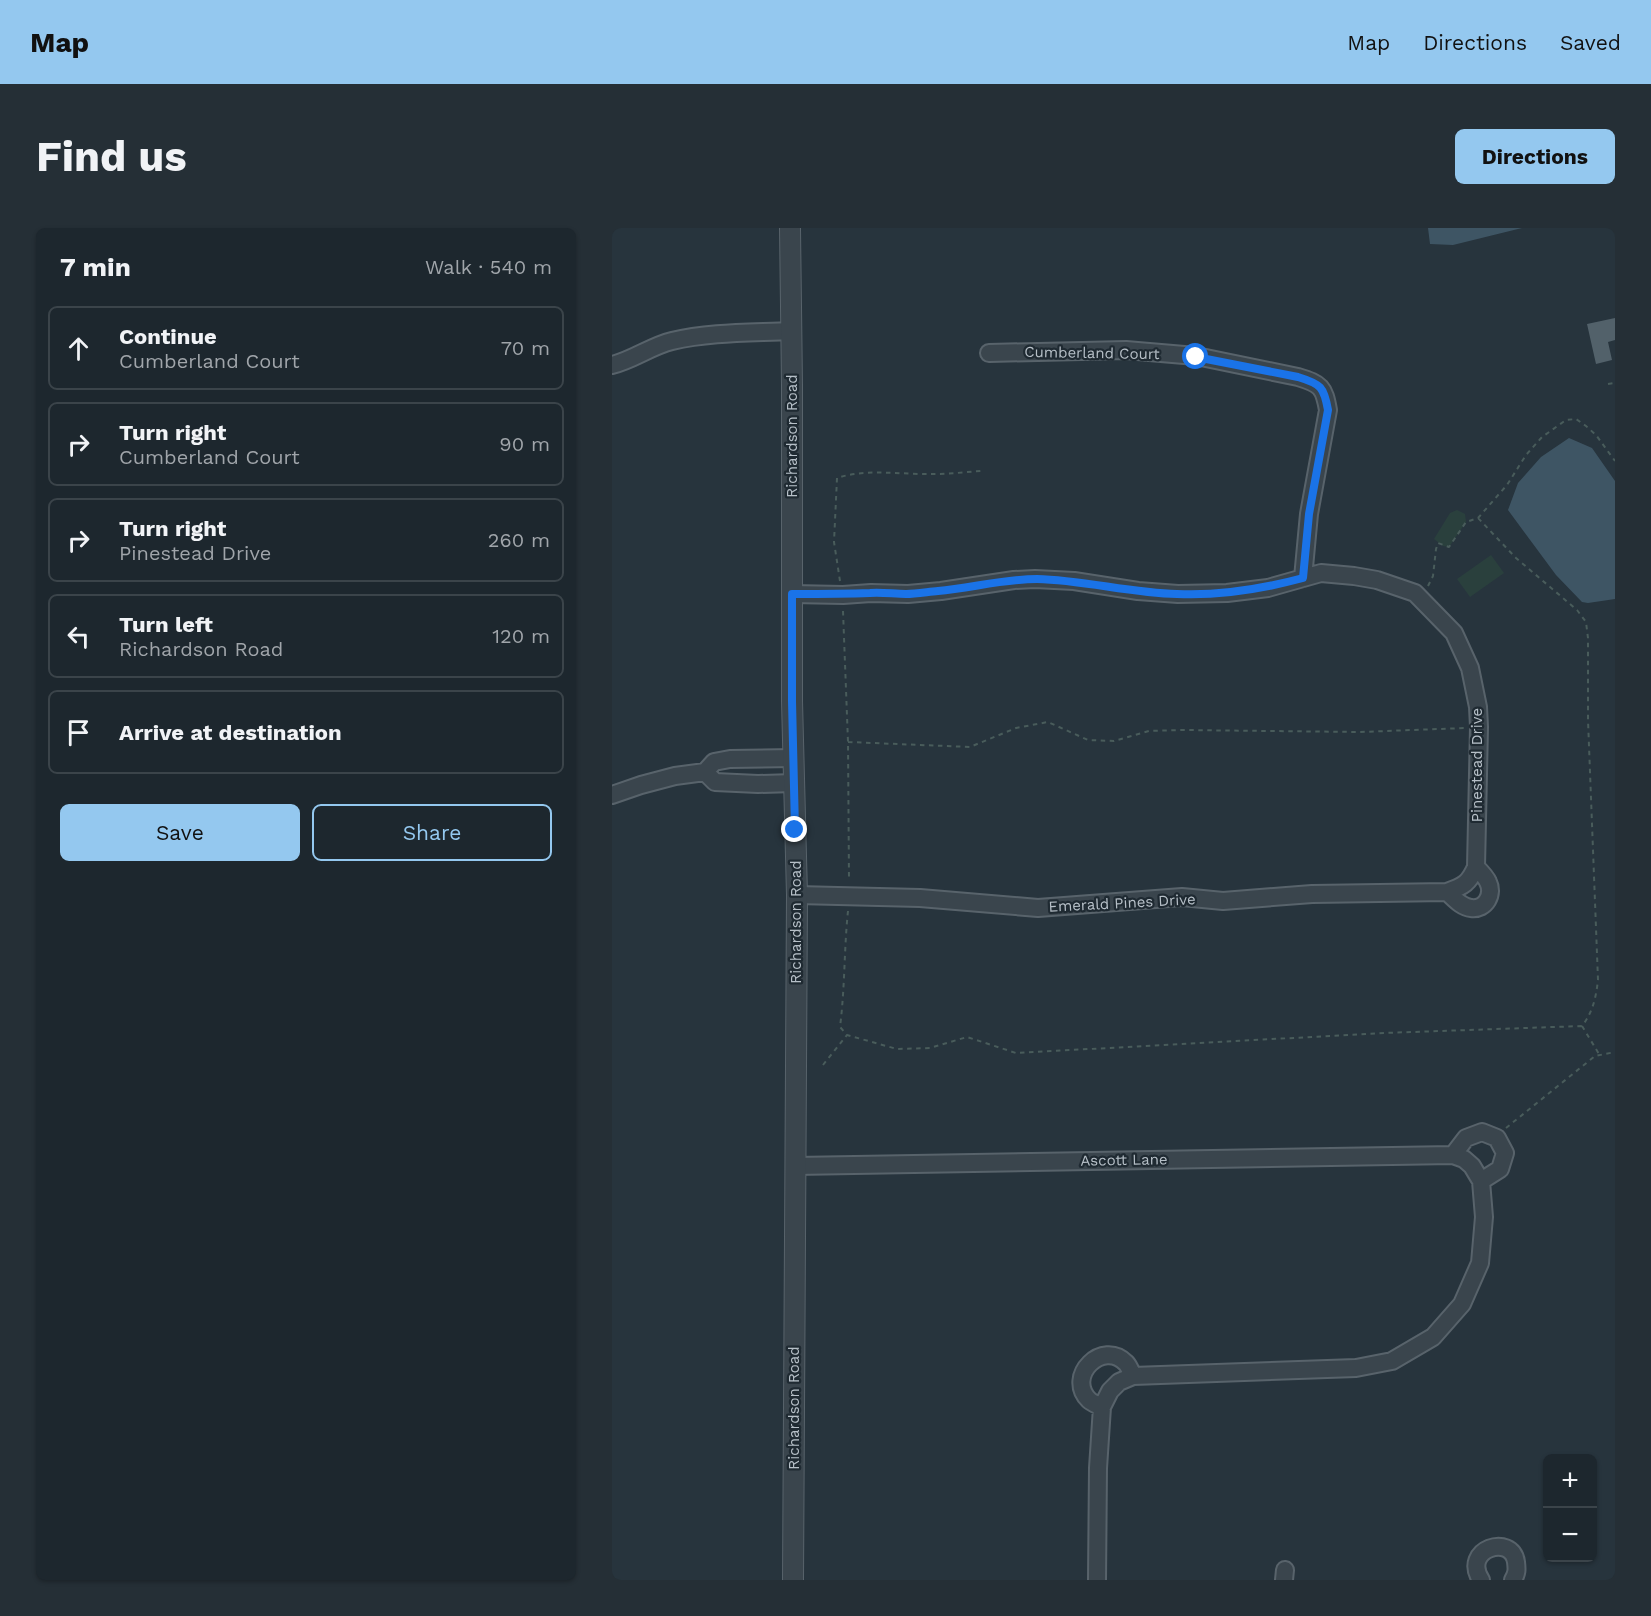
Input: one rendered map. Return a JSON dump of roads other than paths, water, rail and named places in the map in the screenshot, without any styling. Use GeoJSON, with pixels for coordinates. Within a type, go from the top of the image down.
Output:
{"type":"FeatureCollection","features":[{"type":"Feature","properties":{"kind":"street","name":"Richardson Road"},"geometry":{"type":"LineString","coordinates":[[790,228],[792,594],[797,895],[793,1580]]}},
{"type":"Feature","properties":{"kind":"street"},"geometry":{"type":"LineString","coordinates":[[612,365],[675,340],[716,334],[791,331]]}},
{"type":"Feature","properties":{"kind":"street","name":"Cumberland Court"},"geometry":{"type":"LineString","coordinates":[[989,353],[1126,350],[1184,355],[1298,377],[1319,386],[1325,393],[1328,410],[1309,514],[1303,578]]}},
{"type":"Feature","properties":{"kind":"street","name":"Pinestead Drive"},"geometry":{"type":"LineString","coordinates":[[792,594],[908,594],[1035,579],[1074,581],[1138,591],[1178,594],[1227,593],[1268,588],[1321,573],[1377,580],[1415,593],[1454,633],[1470,668],[1478,707],[1479,727],[1473,874]]}},
{"type":"Feature","properties":{"kind":"street"},"geometry":{"type":"LineString","coordinates":[[612,795],[675,776],[705,772],[714,762],[730,759],[794,758]]}},
{"type":"Feature","properties":{"kind":"street"},"geometry":{"type":"LineString","coordinates":[[705,772],[715,782],[794,783]]}},
{"type":"Feature","properties":{"kind":"street"},"geometry":{"type":"LineString","coordinates":[[1447,892],[1465,906],[1481,907],[1488,901],[1491,891],[1488,881],[1473,874]]}},
{"type":"Feature","properties":{"kind":"street","name":"Emerald Pines Drive"},"geometry":{"type":"LineString","coordinates":[[797,895],[920,898],[1038,908],[1182,897],[1223,901],[1312,894],[1447,892],[1461,887],[1473,874]]}},
{"type":"Feature","properties":{"kind":"street"},"geometry":{"type":"LineString","coordinates":[[1097,1580],[1098,1468],[1102,1407],[1110,1392],[1119,1382],[1133,1376],[1356,1368],[1392,1361],[1433,1338],[1462,1304],[1480,1263],[1484,1217],[1481,1181],[1472,1166],[1464,1159],[1453,1155],[1466,1138],[1482,1132],[1496,1137],[1505,1153],[1500,1169],[1481,1181]]}},
{"type":"Feature","properties":{"kind":"street","name":"Ascott Lane"},"geometry":{"type":"LineString","coordinates":[[795,1166],[1453,1155]]}},
{"type":"Feature","properties":{"kind":"street"},"geometry":{"type":"LineString","coordinates":[[1102,1407],[1089,1400],[1082,1389],[1082,1374],[1089,1362],[1101,1356],[1115,1356],[1127,1363],[1133,1376]]}},
{"type":"Feature","properties":{"kind":"street"},"geometry":{"type":"LineString","coordinates":[[1481,1580],[1476,1564],[1478,1558],[1482,1552],[1493,1546],[1509,1549],[1515,1556],[1518,1572],[1513,1580]]}},
{"type":"Feature","properties":{"kind":"water"},"geometry":{"type":"Polygon","coordinates":[[[1428,228],[1522,228],[1453,245],[1430,244],[1428,228]]]}},
{"type":"Feature","properties":{"kind":"water"},"geometry":{"type":"Polygon","coordinates":[[[1569,438],[1592,448],[1615,481],[1615,599],[1582,602],[1556,575],[1508,510],[1518,483],[1541,457],[1569,438]]]}}]}
